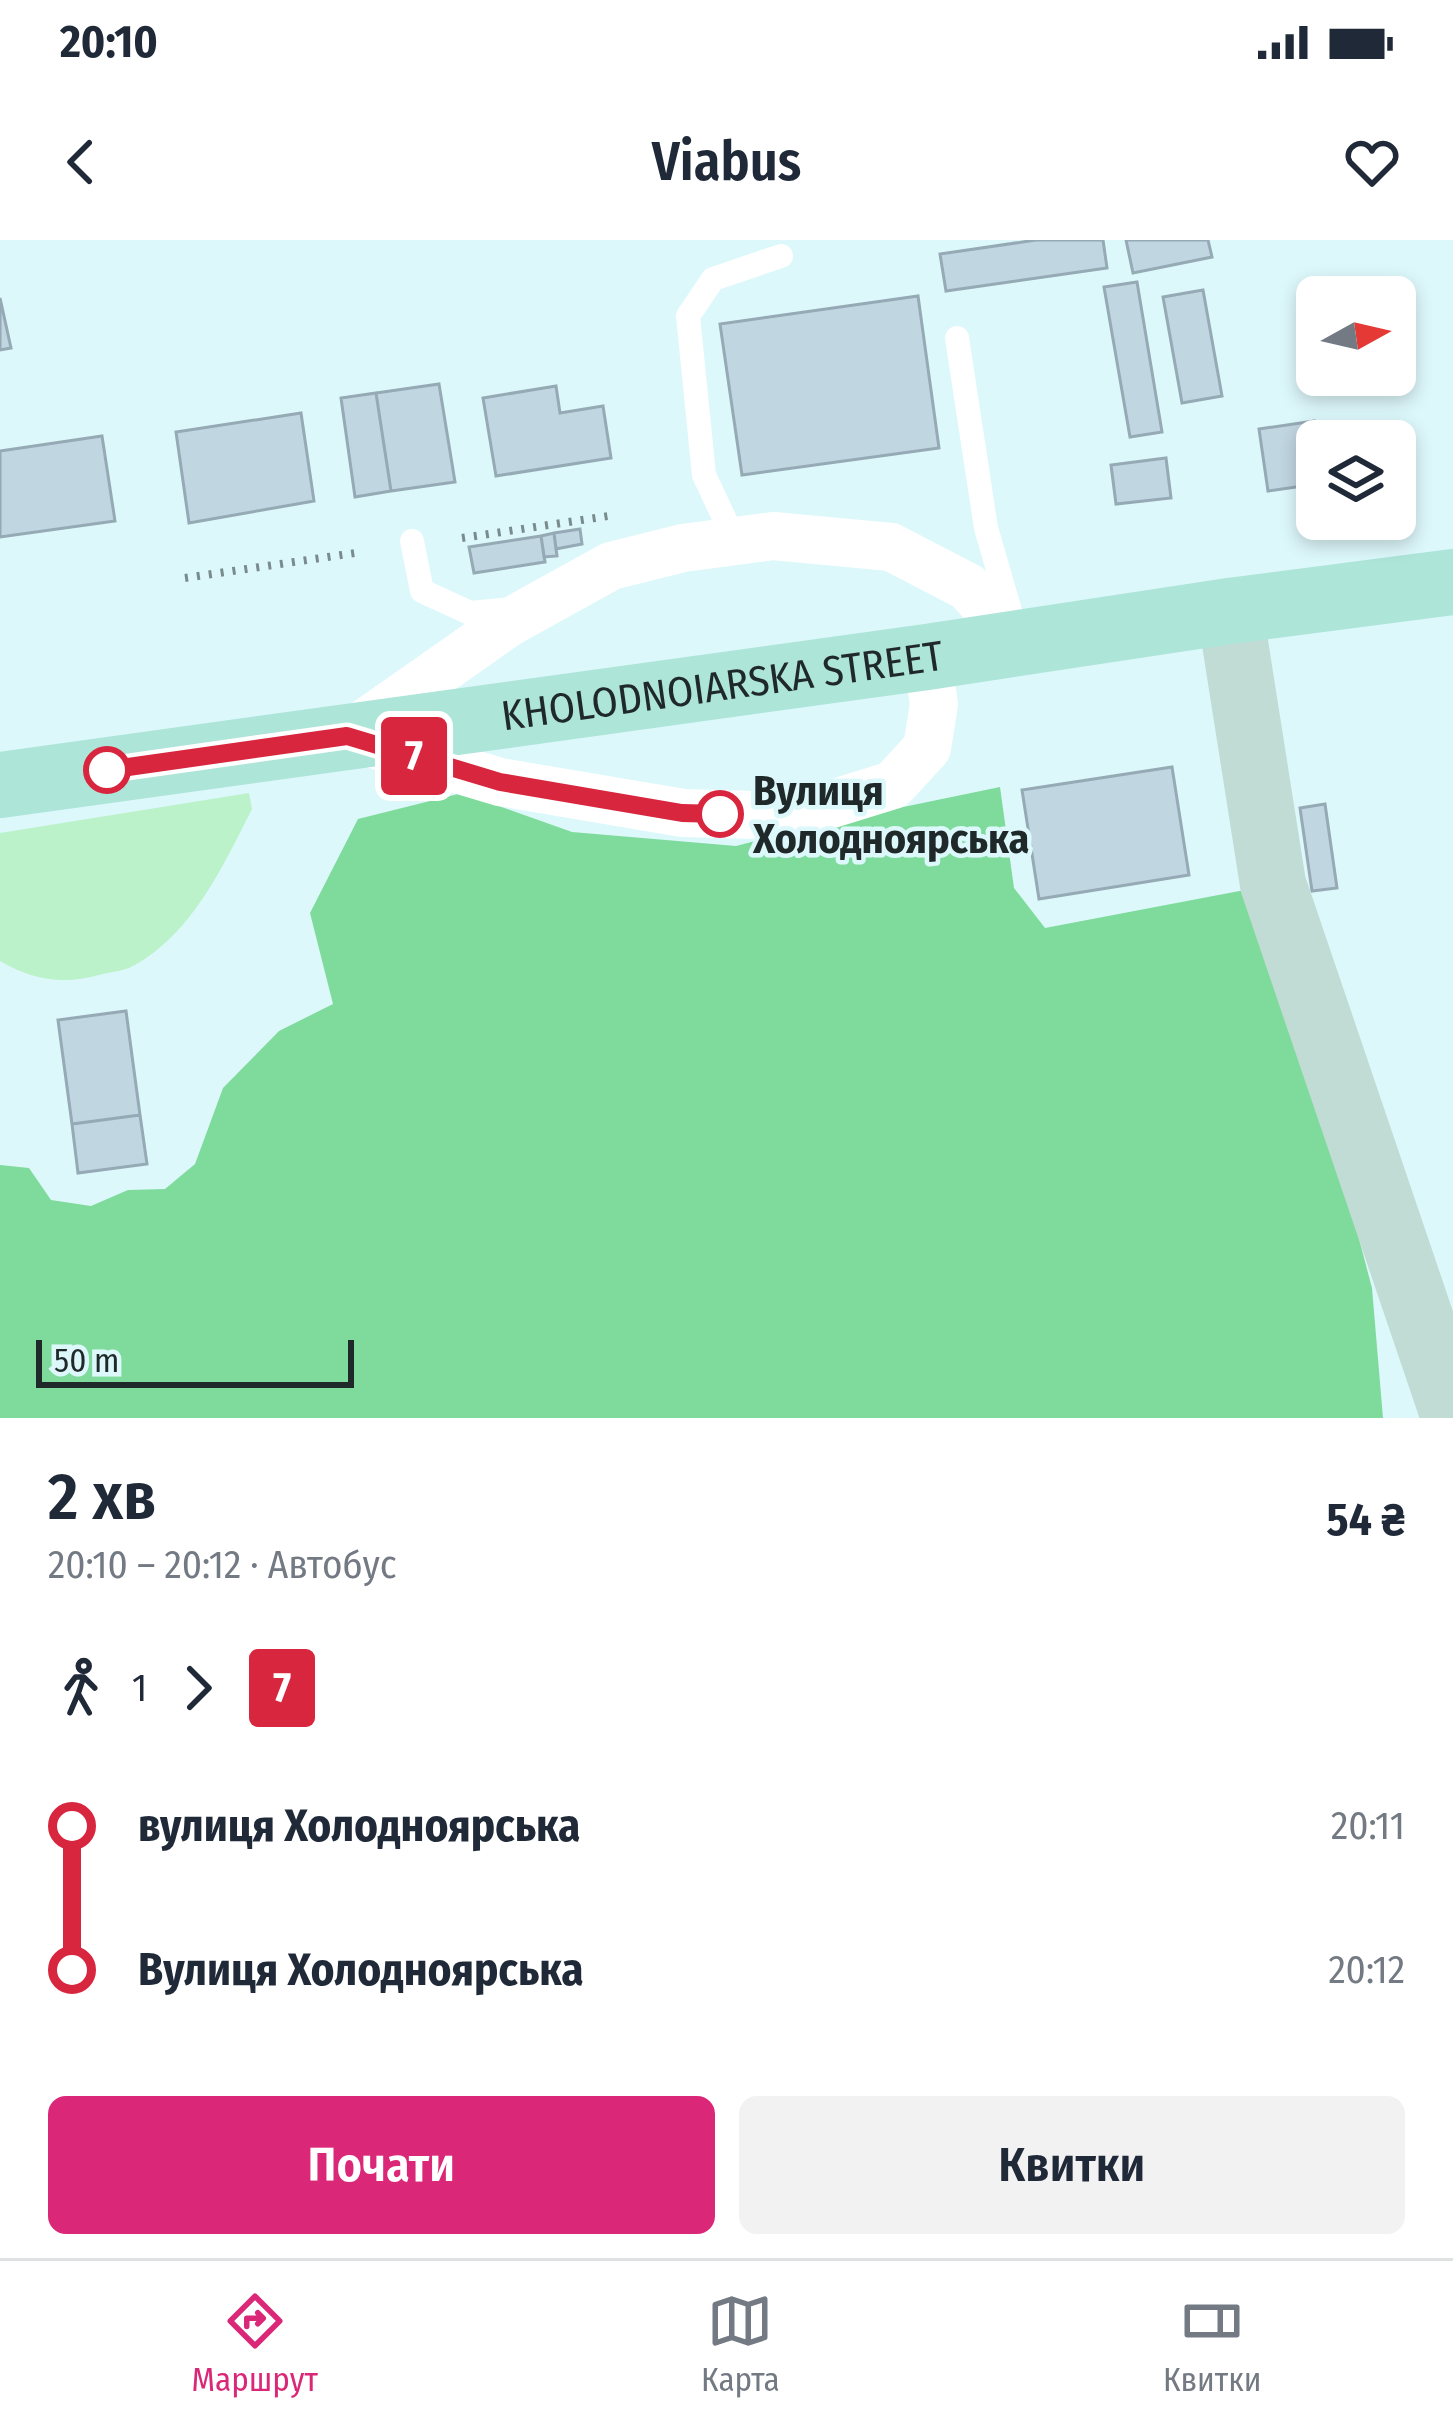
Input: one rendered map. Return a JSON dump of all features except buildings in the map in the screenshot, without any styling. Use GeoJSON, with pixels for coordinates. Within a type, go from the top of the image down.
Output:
{"type":"FeatureCollection","features":[{"type":"Feature","properties":{"kind":"main road","name":"KHOLODNOIARSKA STREET"},"geometry":{"type":"LineString","coordinates":[[0,785],[1453,582]]}},
{"type":"Feature","properties":{"kind":"street"},"geometry":{"type":"LineString","coordinates":[[347,736],[538,606],[611,566],[683,548],[773,536],[891,547],[968,587],[1019,643]]}},
{"type":"Feature","properties":{"kind":"street"},"geometry":{"type":"LineString","coordinates":[[1230,611],[1274,884],[1453,1414]]}},
{"type":"Feature","properties":{"kind":"street"},"geometry":{"type":"LineString","coordinates":[[347,736],[500,782],[682,813],[757,815],[824,806],[893,785],[927,748],[934,704],[927,657]]}},
{"type":"Feature","properties":{"kind":"lane"},"geometry":{"type":"LineString","coordinates":[[735,541],[704,475],[688,316],[713,279],[781,256]]}},
{"type":"Feature","properties":{"kind":"lane"},"geometry":{"type":"LineString","coordinates":[[957,338],[986,528],[1019,643]]}},
{"type":"Feature","properties":{"kind":"lane"},"geometry":{"type":"LineString","coordinates":[[412,541],[422,591],[470,613],[538,606]]}},
{"type":"Feature","properties":{"kind":"path"},"geometry":{"type":"LineString","coordinates":[[462,538],[623,514]]}},
{"type":"Feature","properties":{"kind":"path"},"geometry":{"type":"LineString","coordinates":[[185,578],[362,552]]}},
{"type":"Feature","properties":{"kind":"green space"},"geometry":{"type":"Polygon","coordinates":[[[1000,787],[1014,888],[1045,928],[1250,889],[1312,1061],[1372,1288],[1383,1418],[0,1418],[0,1165],[29,1168],[51,1200],[91,1206],[128,1190],[165,1189],[195,1164],[223,1088],[279,1031],[333,1004],[310,913],[358,819],[462,793],[572,832],[736,846],[1000,787]]]}},
{"type":"Feature","properties":{"kind":"green space"},"geometry":{"type":"Polygon","coordinates":[[[249,793],[252,809],[204,896],[174,935],[135,965],[60,980],[24,973],[0,961],[0,833],[249,793]]]}},
{"type":"Feature","properties":{"kind":"bus line","name":"7"},"geometry":{"type":"LineString","coordinates":[[107,770],[347,736],[500,782],[682,813],[720,814]]}},
{"type":"Feature","properties":{"kind":"place","name":"Вулиця Холодноярська"},"geometry":{"type":"Point","coordinates":[720,814]}}]}
